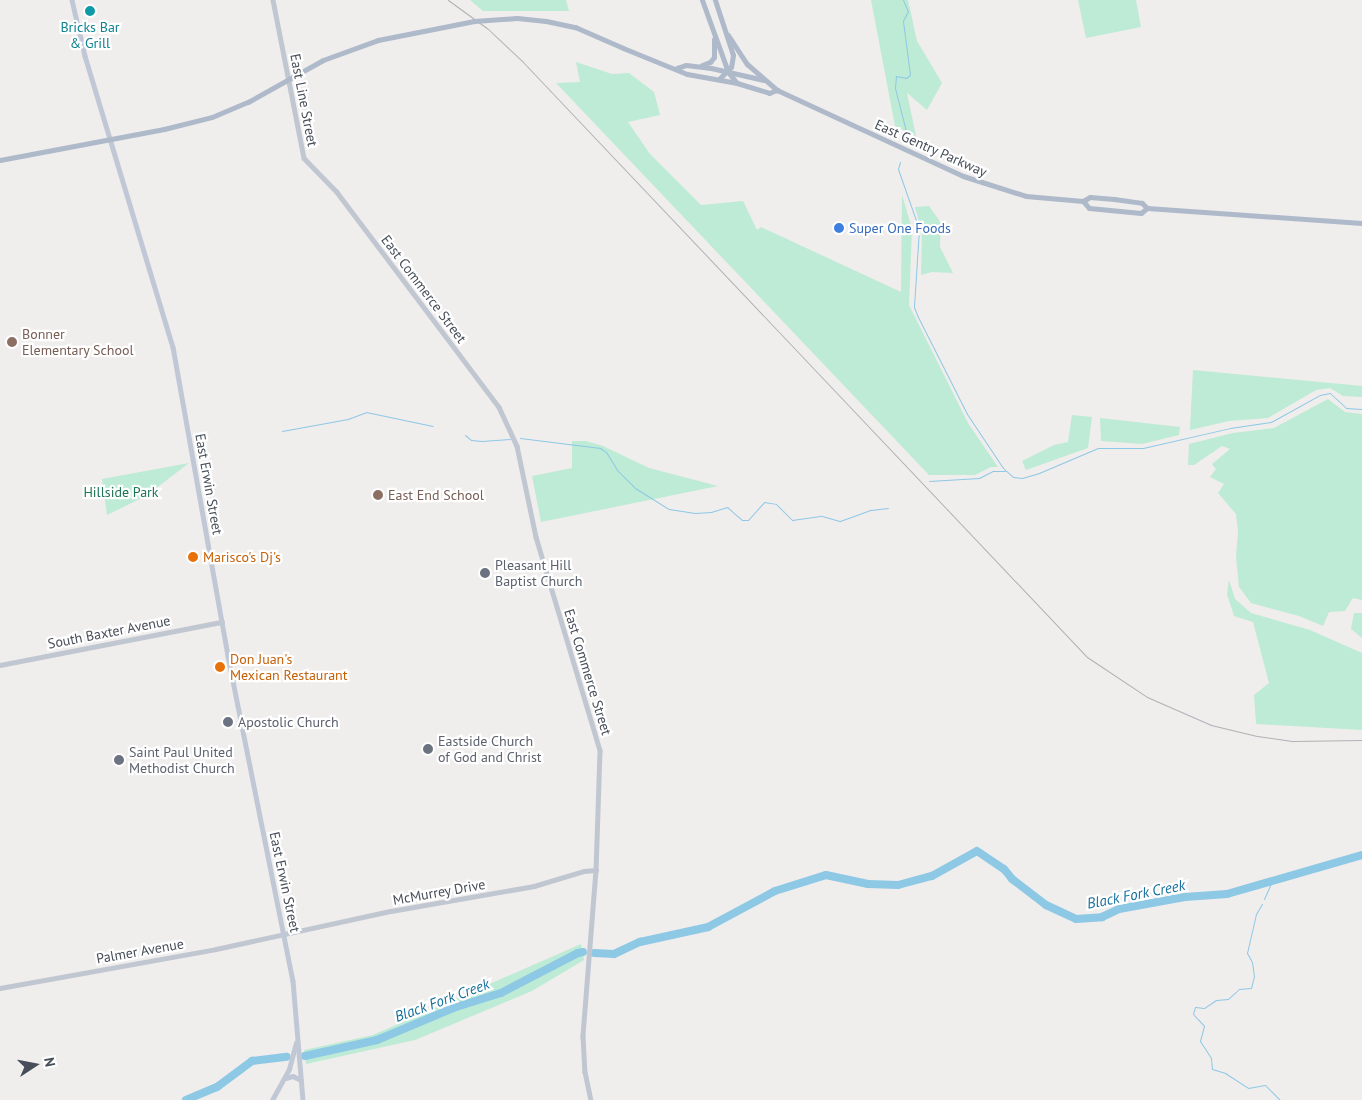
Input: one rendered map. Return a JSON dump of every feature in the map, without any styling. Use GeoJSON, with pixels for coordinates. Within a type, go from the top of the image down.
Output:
{"type":"FeatureCollection","features":[{"type":"Feature","properties":{"kind":"main road","name":"East Erwin Street"},"geometry":{"type":"LineString","coordinates":[[72,0],[85,56],[173,347],[222,622],[294,989],[303,1100]]}},
{"type":"Feature","properties":{"kind":"main road"},"geometry":{"type":"LineString","coordinates":[[702,0],[728,72],[737,83]]}},
{"type":"Feature","properties":{"kind":"main road"},"geometry":{"type":"LineString","coordinates":[[715,0],[728,35],[733,58],[728,72],[718,80]]}},
{"type":"Feature","properties":{"kind":"main road","name":"East Gentry Parkway"},"geometry":{"type":"LineString","coordinates":[[0,160],[111,140],[212,117],[248,102],[330,57],[378,40],[474,21],[517,18],[575,27],[648,60],[677,68],[687,74],[737,83],[769,93],[777,90]]}},
{"type":"Feature","properties":{"kind":"main road"},"geometry":{"type":"LineString","coordinates":[[695,66],[707,64],[714,57],[714,31]]}},
{"type":"Feature","properties":{"kind":"main road","name":"East Gentry Parkway"},"geometry":{"type":"LineString","coordinates":[[728,35],[747,64],[777,90],[985,185],[1026,196],[1083,201],[1090,197],[1142,203],[1147,208],[1362,223]]}},
{"type":"Feature","properties":{"kind":"main road"},"geometry":{"type":"LineString","coordinates":[[677,68],[686,65],[695,66],[769,82]]}},
{"type":"Feature","properties":{"kind":"main road","name":"East Gentry Parkway"},"geometry":{"type":"LineString","coordinates":[[1083,201],[1090,208],[1141,213],[1147,208]]}},
{"type":"Feature","properties":{"kind":"main road"},"geometry":{"type":"LineString","coordinates":[[272,1100],[285,1079],[298,1035]]}},
{"type":"Feature","properties":{"kind":"main road"},"geometry":{"type":"LineString","coordinates":[[285,1079],[293,1076],[301,1080]]}},
{"type":"Feature","properties":{"kind":"street","name":"East Line Street"},"geometry":{"type":"LineString","coordinates":[[273,0],[304,158],[337,192]]}},
{"type":"Feature","properties":{"kind":"street","name":"East Commerce Street"},"geometry":{"type":"LineString","coordinates":[[337,192],[499,407],[513,433],[520,458],[536,537],[598,744],[601,761],[596,870],[583,1036],[585,1072],[591,1100]]}},
{"type":"Feature","properties":{"kind":"street","name":"South Baxter Avenue"},"geometry":{"type":"LineString","coordinates":[[0,665],[222,622]]}},
{"type":"Feature","properties":{"kind":"street","name":"McMurrey Drive"},"geometry":{"type":"LineString","coordinates":[[284,935],[294,931],[384,913],[534,886],[580,872],[596,870]]}},
{"type":"Feature","properties":{"kind":"street","name":"Palmer Avenue"},"geometry":{"type":"LineString","coordinates":[[0,988],[284,935]]}},
{"type":"Feature","properties":{"kind":"green space"},"geometry":{"type":"Polygon","coordinates":[[[470,0],[566,0],[569,11],[483,11],[470,0]]]}},
{"type":"Feature","properties":{"kind":"green space"},"geometry":{"type":"Polygon","coordinates":[[[871,0],[908,0],[917,41],[942,83],[927,110],[907,93],[916,136],[895,126],[871,0]]]}},
{"type":"Feature","properties":{"kind":"green space"},"geometry":{"type":"Polygon","coordinates":[[[1078,0],[1136,0],[1141,27],[1086,38],[1078,0]]]}},
{"type":"Feature","properties":{"kind":"green space"},"geometry":{"type":"Polygon","coordinates":[[[576,62],[612,74],[629,73],[654,92],[660,115],[628,122],[650,154],[701,205],[743,201],[757,230],[761,227],[901,292],[902,195],[912,229],[909,305],[968,423],[998,467],[991,467],[975,475],[929,475],[556,83],[580,82],[576,62]]]}},
{"type":"Feature","properties":{"kind":"green space"},"geometry":{"type":"Polygon","coordinates":[[[929,206],[941,223],[940,247],[953,273],[932,272],[921,275],[922,232],[915,207],[929,206]]]}},
{"type":"Feature","properties":{"kind":"green space"},"geometry":{"type":"Polygon","coordinates":[[[1193,370],[1362,386],[1362,397],[1343,396],[1330,388],[1316,390],[1268,418],[1229,421],[1190,430],[1193,370]]]}},
{"type":"Feature","properties":{"kind":"green space"},"geometry":{"type":"Polygon","coordinates":[[[1328,399],[1345,412],[1362,414],[1362,600],[1353,598],[1345,611],[1329,612],[1323,626],[1299,616],[1251,603],[1239,587],[1236,557],[1238,532],[1236,514],[1218,493],[1224,484],[1210,477],[1216,469],[1212,464],[1230,449],[1222,446],[1194,465],[1188,465],[1189,444],[1233,433],[1274,428],[1328,399]]]}},
{"type":"Feature","properties":{"kind":"green space"},"geometry":{"type":"Polygon","coordinates":[[[1072,415],[1092,417],[1088,448],[1026,470],[1022,461],[1054,445],[1068,442],[1072,415]]]}},
{"type":"Feature","properties":{"kind":"green space"},"geometry":{"type":"Polygon","coordinates":[[[1100,418],[1180,427],[1179,435],[1142,444],[1101,441],[1100,418]]]}},
{"type":"Feature","properties":{"kind":"green space"},"geometry":{"type":"Polygon","coordinates":[[[572,441],[586,441],[603,446],[649,468],[718,486],[541,522],[532,476],[572,468],[572,441]]]}},
{"type":"Feature","properties":{"kind":"green space","name":"Hillside Park"},"geometry":{"type":"Polygon","coordinates":[[[189,463],[146,496],[107,515],[102,479],[189,463]]]}},
{"type":"Feature","properties":{"kind":"green space"},"geometry":{"type":"Polygon","coordinates":[[[1229,580],[1235,599],[1251,613],[1310,630],[1362,653],[1362,730],[1256,724],[1254,695],[1269,683],[1253,622],[1234,616],[1227,594],[1229,580]]]}},
{"type":"Feature","properties":{"kind":"green space"},"geometry":{"type":"Polygon","coordinates":[[[1354,613],[1362,613],[1362,638],[1351,629],[1354,613]]]}},
{"type":"Feature","properties":{"kind":"green space"},"geometry":{"type":"Polygon","coordinates":[[[581,944],[584,960],[532,991],[415,1040],[306,1064],[304,1050],[373,1035],[581,944]]]}},
{"type":"Feature","properties":{"kind":"waterway"},"geometry":{"type":"LineString","coordinates":[[903,0],[908,11],[903,21],[910,75],[906,78],[896,76],[895,88],[908,139]]}},
{"type":"Feature","properties":{"kind":"waterway"},"geometry":{"type":"LineString","coordinates":[[900,162],[898,169],[919,229],[914,307],[967,414],[1003,468],[1013,477],[1022,478],[1039,473],[1098,448],[1143,448],[1230,428],[1271,422],[1320,395],[1330,393],[1346,408],[1362,409]]}},
{"type":"Feature","properties":{"kind":"waterway"},"geometry":{"type":"LineString","coordinates":[[282,431],[348,419],[366,412],[433,426]]}},
{"type":"Feature","properties":{"kind":"waterway"},"geometry":{"type":"LineString","coordinates":[[465,435],[471,440],[482,441],[510,439]]}},
{"type":"Feature","properties":{"kind":"waterway"},"geometry":{"type":"LineString","coordinates":[[520,438],[600,448],[606,452],[618,471],[635,488],[669,509],[695,513],[711,512],[727,507],[742,520],[748,520],[764,502],[776,504],[792,520],[822,516],[840,521],[871,510],[888,508]]}},
{"type":"Feature","properties":{"kind":"waterway"},"geometry":{"type":"LineString","coordinates":[[929,481],[979,478],[993,471],[1005,471]]}},
{"type":"Feature","properties":{"kind":"waterway","name":"Black Fork Creek"},"geometry":{"type":"LineString","coordinates":[[594,953],[614,954],[640,942],[708,927],[775,891],[826,875],[868,884],[898,885],[932,876],[977,851],[1004,869],[1012,879],[1046,905],[1076,919],[1102,917],[1119,909],[1185,897],[1227,894],[1362,855]]}},
{"type":"Feature","properties":{"kind":"waterway"},"geometry":{"type":"LineString","coordinates":[[1264,899],[1271,883]]}},
{"type":"Feature","properties":{"kind":"waterway"},"geometry":{"type":"LineString","coordinates":[[1262,904],[1256,914],[1247,953],[1252,962],[1254,976],[1251,988],[1239,989],[1228,999],[1216,1000],[1204,1008],[1195,1007],[1193,1014],[1204,1026],[1200,1041],[1211,1058],[1212,1069],[1225,1073],[1248,1088],[1265,1085],[1280,1100]]}},
{"type":"Feature","properties":{"kind":"waterway","name":"Black Fork Creek"},"geometry":{"type":"LineString","coordinates":[[305,1056],[377,1040],[456,1007],[501,993],[583,952]]}},
{"type":"Feature","properties":{"kind":"waterway","name":"Black Fork Creek"},"geometry":{"type":"LineString","coordinates":[[186,1100],[217,1087],[252,1061],[287,1057]]}},
{"type":"Feature","properties":{"kind":"railway"},"geometry":{"type":"LineString","coordinates":[[448,0],[488,29],[522,61],[1087,657],[1147,697],[1211,725],[1257,736],[1294,741],[1362,740]]}},
{"type":"Feature","properties":{"kind":"place","name":"Bricks Bar & Grill"},"geometry":{"type":"Point","coordinates":[90,11]}},
{"type":"Feature","properties":{"kind":"place","name":"Super One Foods"},"geometry":{"type":"Point","coordinates":[839,228]}},
{"type":"Feature","properties":{"kind":"place","name":"Bonner Elementary School"},"geometry":{"type":"Point","coordinates":[12,342]}},
{"type":"Feature","properties":{"kind":"place","name":"East End School"},"geometry":{"type":"Point","coordinates":[378,495]}},
{"type":"Feature","properties":{"kind":"place","name":"Marisco's Dj's"},"geometry":{"type":"Point","coordinates":[193,557]}},
{"type":"Feature","properties":{"kind":"place","name":"Pleasant Hill Baptist Church"},"geometry":{"type":"Point","coordinates":[485,573]}},
{"type":"Feature","properties":{"kind":"place","name":"Don Juan's Mexican Restaurant"},"geometry":{"type":"Point","coordinates":[220,667]}},
{"type":"Feature","properties":{"kind":"place","name":"Apostolic Church"},"geometry":{"type":"Point","coordinates":[228,722]}},
{"type":"Feature","properties":{"kind":"place","name":"Eastside Church of God and Christ"},"geometry":{"type":"Point","coordinates":[428,749]}},
{"type":"Feature","properties":{"kind":"place","name":"Saint Paul United Methodist Church"},"geometry":{"type":"Point","coordinates":[119,760]}}]}
